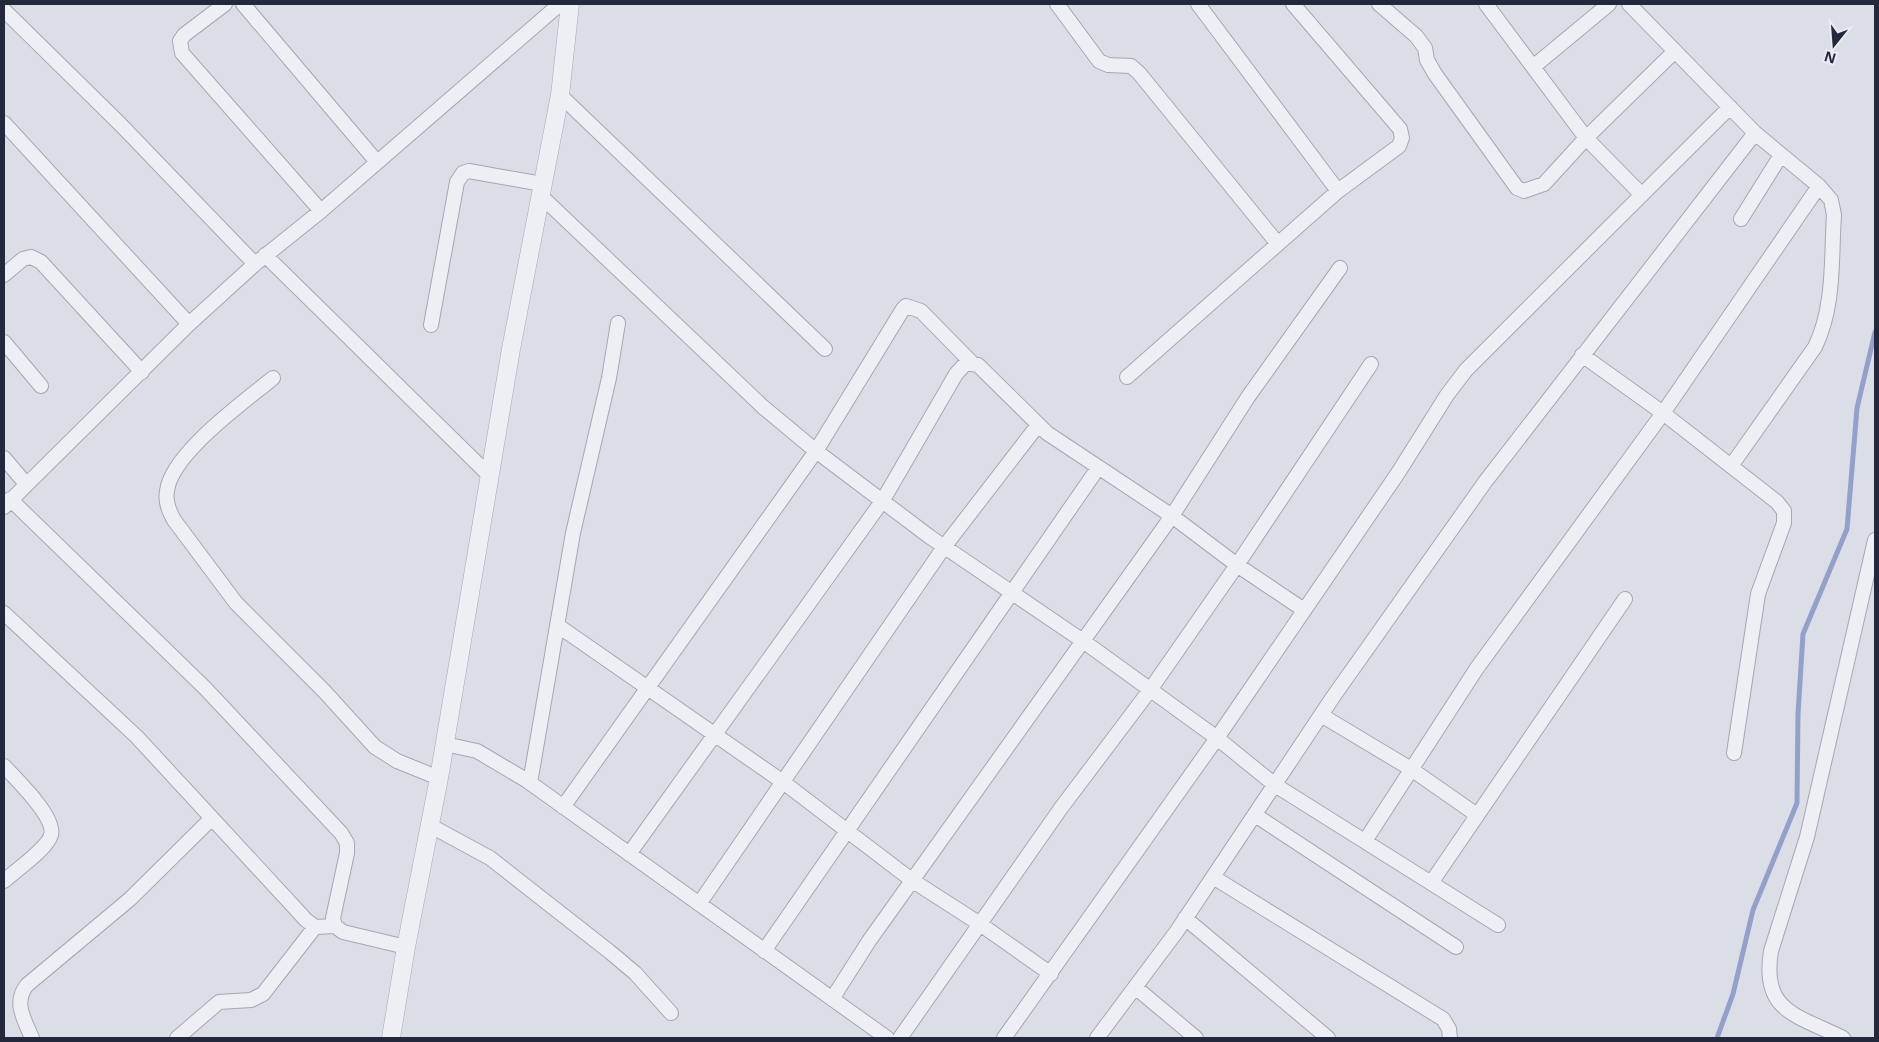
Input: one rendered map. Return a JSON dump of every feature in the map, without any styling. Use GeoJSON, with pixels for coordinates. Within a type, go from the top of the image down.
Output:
{"type":"FeatureCollection","features":[{"type":"Feature","properties":{"kind":"street"},"geometry":{"type":"LineString","coordinates":[[225,4],[184,35],[180,41],[182,53],[321,211]]}},
{"type":"Feature","properties":{"kind":"street"},"geometry":{"type":"LineString","coordinates":[[242,4],[377,162]]}},
{"type":"Feature","properties":{"kind":"street"},"geometry":{"type":"LineString","coordinates":[[406,947],[343,932],[335,926],[333,918],[347,853],[347,843],[341,832],[206,688],[7,503],[189,324],[260,260],[321,211],[560,4]]}},
{"type":"Feature","properties":{"kind":"street"},"geometry":{"type":"LineString","coordinates":[[391,1038],[406,947],[431,826],[490,476],[560,95],[570,4]]}},
{"type":"Feature","properties":{"kind":"street"},"geometry":{"type":"LineString","coordinates":[[1057,4],[1099,61],[1108,65],[1131,66],[1139,72],[1278,244]]}},
{"type":"Feature","properties":{"kind":"street"},"geometry":{"type":"LineString","coordinates":[[1198,4],[1338,191]]}},
{"type":"Feature","properties":{"kind":"street"},"geometry":{"type":"LineString","coordinates":[[1127,377],[1338,191],[1399,146],[1402,138],[1400,129],[1293,4]]}},
{"type":"Feature","properties":{"kind":"street"},"geometry":{"type":"LineString","coordinates":[[1379,4],[1416,36],[1425,48],[1427,60],[1435,74],[1516,188],[1524,191],[1536,189],[1544,184],[1586,138],[1675,51]]}},
{"type":"Feature","properties":{"kind":"street"},"geometry":{"type":"LineString","coordinates":[[1486,4],[1586,138],[1642,195]]}},
{"type":"Feature","properties":{"kind":"street"},"geometry":{"type":"LineString","coordinates":[[1533,67],[1609,4]]}},
{"type":"Feature","properties":{"kind":"street"},"geometry":{"type":"LineString","coordinates":[[1629,4],[1755,133],[1820,186],[1831,200],[1834,215],[1829,309],[1823,330],[1815,347],[1731,466]]}},
{"type":"Feature","properties":{"kind":"street"},"geometry":{"type":"LineString","coordinates":[[6,18],[490,476]]}},
{"type":"Feature","properties":{"kind":"street"},"geometry":{"type":"LineString","coordinates":[[560,95],[825,349]]}},
{"type":"Feature","properties":{"kind":"street"},"geometry":{"type":"LineString","coordinates":[[1004,1038],[1217,738],[1398,473],[1446,395],[1466,370],[1730,107]]}},
{"type":"Feature","properties":{"kind":"street"},"geometry":{"type":"LineString","coordinates":[[4,123],[189,324]]}},
{"type":"Feature","properties":{"kind":"street"},"geometry":{"type":"LineString","coordinates":[[1097,1038],[1185,918],[1321,715],[1485,482],[1755,133]]}},
{"type":"Feature","properties":{"kind":"street"},"geometry":{"type":"LineString","coordinates":[[1741,219],[1781,155]]}},
{"type":"Feature","properties":{"kind":"street"},"geometry":{"type":"LineString","coordinates":[[431,325],[457,182],[463,173],[469,171],[542,190],[763,407],[816,451],[944,547],[1012,595],[1083,641],[1217,738],[1275,784],[1498,924]]}},
{"type":"Feature","properties":{"kind":"street"},"geometry":{"type":"LineString","coordinates":[[1365,841],[1477,668],[1663,413],[1820,186]]}},
{"type":"Feature","properties":{"kind":"street"},"geometry":{"type":"LineString","coordinates":[[4,275],[23,260],[31,257],[41,262],[142,372]]}},
{"type":"Feature","properties":{"kind":"street"},"geometry":{"type":"LineString","coordinates":[[832,999],[869,941],[1172,516],[1248,397],[1340,268]]}},
{"type":"Feature","properties":{"kind":"street"},"geometry":{"type":"LineString","coordinates":[[563,807],[816,451],[906,306],[921,311],[971,362],[978,365],[1038,425],[1098,468],[1172,516],[1237,565],[1304,610]]}},
{"type":"Feature","properties":{"kind":"street"},"geometry":{"type":"LineString","coordinates":[[530,783],[573,533],[609,378],[618,323]]}},
{"type":"Feature","properties":{"kind":"street"},"geometry":{"type":"LineString","coordinates":[[4,342],[41,386]]}},
{"type":"Feature","properties":{"kind":"street"},"geometry":{"type":"LineString","coordinates":[[1582,355],[1663,413],[1777,502],[1784,511],[1784,523],[1758,594],[1734,753]]}},
{"type":"Feature","properties":{"kind":"street"},"geometry":{"type":"LineString","coordinates":[[629,854],[883,500],[956,374],[966,363],[971,362]]}},
{"type":"Feature","properties":{"kind":"street"},"geometry":{"type":"LineString","coordinates":[[900,1038],[1061,808],[1150,690],[1237,565],[1371,364]]}},
{"type":"Feature","properties":{"kind":"street"},"geometry":{"type":"LineString","coordinates":[[273,378],[197,443],[179,464],[167,490],[167,507],[174,520],[236,603],[324,692],[375,747],[397,762],[439,778]]}},
{"type":"Feature","properties":{"kind":"street"},"geometry":{"type":"LineString","coordinates":[[699,904],[944,547],[1038,425]]}},
{"type":"Feature","properties":{"kind":"street"},"geometry":{"type":"LineString","coordinates":[[4,458],[26,484]]}},
{"type":"Feature","properties":{"kind":"street"},"geometry":{"type":"LineString","coordinates":[[764,951],[1098,468]]}},
{"type":"Feature","properties":{"kind":"street"},"geometry":{"type":"LineString","coordinates":[[1843,1038],[1786,1009],[1774,998],[1768,970],[1771,951],[1808,837],[1875,540]]}},
{"type":"Feature","properties":{"kind":"street"},"geometry":{"type":"LineString","coordinates":[[1431,883],[1625,599]]}},
{"type":"Feature","properties":{"kind":"street"},"geometry":{"type":"LineString","coordinates":[[4,613],[136,737],[315,927],[335,926]]}},
{"type":"Feature","properties":{"kind":"street"},"geometry":{"type":"LineString","coordinates":[[556,625],[783,782],[913,881],[980,924],[1051,974]]}},
{"type":"Feature","properties":{"kind":"street"},"geometry":{"type":"LineString","coordinates":[[1321,715],[1411,770],[1477,815]]}},
{"type":"Feature","properties":{"kind":"street"},"geometry":{"type":"LineString","coordinates":[[445,744],[477,751],[530,783],[887,1038]]}},
{"type":"Feature","properties":{"kind":"street"},"geometry":{"type":"LineString","coordinates":[[4,766],[51,822],[51,835],[42,847],[4,881]]}},
{"type":"Feature","properties":{"kind":"street"},"geometry":{"type":"LineString","coordinates":[[1254,815],[1456,947]]}},
{"type":"Feature","properties":{"kind":"street"},"geometry":{"type":"LineString","coordinates":[[32,1038],[20,1007],[20,994],[27,985],[130,899],[212,818]]}},
{"type":"Feature","properties":{"kind":"street"},"geometry":{"type":"LineString","coordinates":[[431,826],[490,858],[635,973],[671,1013]]}},
{"type":"Feature","properties":{"kind":"street"},"geometry":{"type":"LineString","coordinates":[[1213,877],[1443,1019],[1449,1029],[1450,1038]]}},
{"type":"Feature","properties":{"kind":"street"},"geometry":{"type":"LineString","coordinates":[[1185,918],[1328,1038]]}},
{"type":"Feature","properties":{"kind":"street"},"geometry":{"type":"LineString","coordinates":[[177,1038],[219,1002],[251,1000],[264,994],[315,927]]}},
{"type":"Feature","properties":{"kind":"street"},"geometry":{"type":"LineString","coordinates":[[1135,987],[1196,1038]]}},
{"type":"Feature","properties":{"kind":"waterway"},"geometry":{"type":"LineString","coordinates":[[1717,1038],[1733,994],[1753,910],[1797,803],[1798,714],[1803,634],[1847,529],[1857,408],[1875,332]]}}]}
